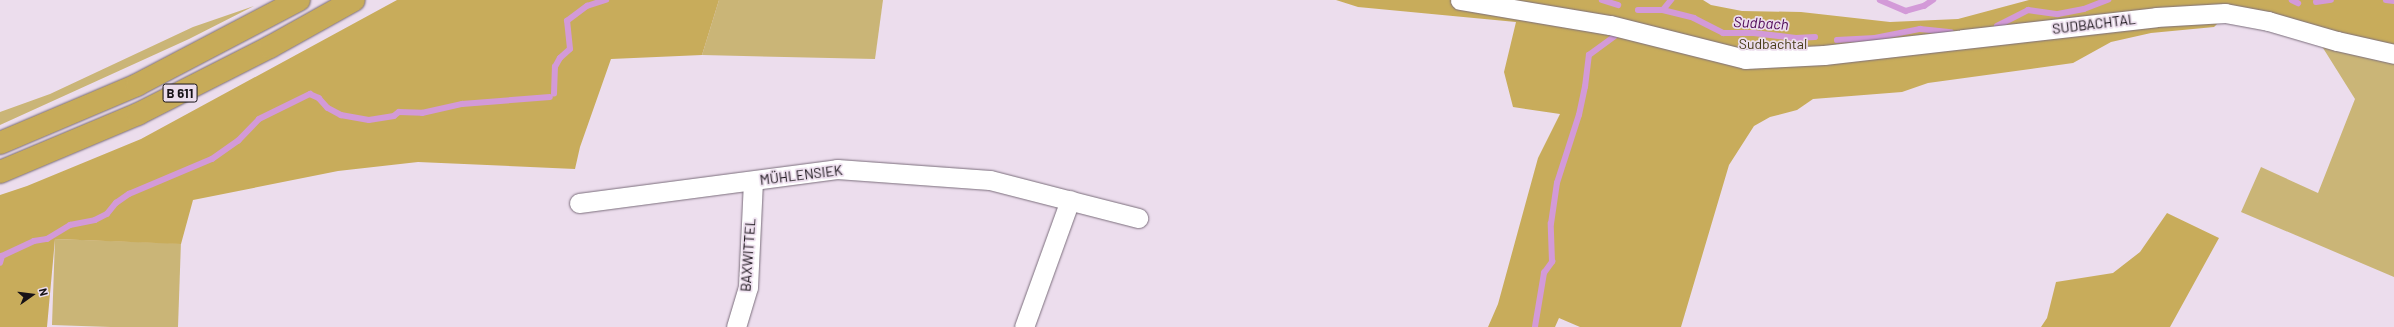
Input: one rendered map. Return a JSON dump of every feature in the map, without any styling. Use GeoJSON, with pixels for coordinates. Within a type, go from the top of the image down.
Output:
{"type":"FeatureCollection","features":[{"type":"Feature","properties":{"kind":"highway","name":"B 611"},"geometry":{"type":"LineString","coordinates":[[0,143],[137,85],[299,0]]}},
{"type":"Feature","properties":{"kind":"highway","name":"B 611"},"geometry":{"type":"LineString","coordinates":[[0,172],[138,114],[270,47],[354,0]]}},
{"type":"Feature","properties":{"kind":"street","name":"SUDBACHTAL"},"geometry":{"type":"LineString","coordinates":[[1460,0],[1610,25],[1745,59],[1824,56],[2156,17],[2225,13],[2268,21],[2337,41],[2394,54]]}},
{"type":"Feature","properties":{"kind":"street","name":"MÜHLENSIEK"},"geometry":{"type":"LineString","coordinates":[[579,203],[837,169],[990,180],[1138,218]]}},
{"type":"Feature","properties":{"kind":"street","name":"BAXWITTEL"},"geometry":{"type":"LineString","coordinates":[[736,327],[748,287],[753,181]]}},
{"type":"Feature","properties":{"kind":"street"},"geometry":{"type":"LineString","coordinates":[[1024,327],[1070,200]]}},
{"type":"Feature","properties":{"kind":"shaded area"},"geometry":{"type":"Polygon","coordinates":[[[719,0],[883,0],[875,59],[702,55],[719,0]]]}},
{"type":"Feature","properties":{"kind":"shaded area"},"geometry":{"type":"Polygon","coordinates":[[[254,6],[189,39],[0,125],[0,112],[50,94],[193,27],[254,6]]]}},
{"type":"Feature","properties":{"kind":"shaded area"},"geometry":{"type":"Polygon","coordinates":[[[2318,40],[2394,56],[2394,277],[2241,212],[2261,167],[2318,193],[2355,99],[2318,40]]]}},
{"type":"Feature","properties":{"kind":"shaded area"},"geometry":{"type":"Polygon","coordinates":[[[55,239],[181,243],[178,327],[52,325],[55,239]]]}},
{"type":"Feature","properties":{"kind":"green space"},"geometry":{"type":"Polygon","coordinates":[[[397,0],[719,0],[702,55],[611,59],[580,147],[575,169],[418,162],[338,171],[193,200],[181,244],[55,239],[47,327],[0,327],[0,195],[27,186],[141,139],[397,0]]]}},
{"type":"Feature","properties":{"kind":"green space","name":"Sudbachtal"},"geometry":{"type":"Polygon","coordinates":[[[1336,0],[1703,0],[1711,5],[1742,11],[1801,12],[1890,22],[1958,19],[2029,0],[2394,0],[2394,56],[2223,18],[2214,27],[2151,33],[2111,42],[2073,63],[1928,83],[1902,92],[1813,99],[1797,110],[1770,117],[1754,126],[1729,165],[1681,327],[1580,327],[1559,318],[1555,327],[1488,327],[1498,304],[1538,158],[1560,114],[1513,107],[1504,72],[1516,22],[1358,7],[1336,0]]]}},
{"type":"Feature","properties":{"kind":"green space"},"geometry":{"type":"Polygon","coordinates":[[[2167,213],[2219,238],[2170,327],[2041,327],[2047,318],[2056,282],[2113,273],[2140,252],[2167,213]]]}},
{"type":"Feature","properties":{"kind":"waterway"},"geometry":{"type":"LineString","coordinates":[[554,94],[555,67],[560,58],[570,49],[567,21],[587,6],[606,0]]}},
{"type":"Feature","properties":{"kind":"waterway","name":"Sudbach"},"geometry":{"type":"LineString","coordinates":[[1602,0],[1618,5]]}},
{"type":"Feature","properties":{"kind":"waterway","name":"Sudbach"},"geometry":{"type":"LineString","coordinates":[[1663,10],[1671,0]]}},
{"type":"Feature","properties":{"kind":"waterway","name":"Sudbach"},"geometry":{"type":"LineString","coordinates":[[1880,0],[1906,11],[1924,6],[1933,0]]}},
{"type":"Feature","properties":{"kind":"waterway","name":"Sudbach"},"geometry":{"type":"LineString","coordinates":[[1997,26],[2028,10],[2058,14],[2084,9],[2108,0]]}},
{"type":"Feature","properties":{"kind":"waterway","name":"Sudbach"},"geometry":{"type":"LineString","coordinates":[[2292,0],[2298,3]]}},
{"type":"Feature","properties":{"kind":"waterway","name":"Sudbach"},"geometry":{"type":"LineString","coordinates":[[2316,2],[2331,0]]}},
{"type":"Feature","properties":{"kind":"waterway","name":"Sudbach"},"geometry":{"type":"LineString","coordinates":[[2386,0],[2394,1]]}},
{"type":"Feature","properties":{"kind":"waterway","name":"Sudbach"},"geometry":{"type":"LineString","coordinates":[[1638,10],[1663,10],[1694,18],[1723,33],[1754,33],[1796,38],[1815,37]]}},
{"type":"Feature","properties":{"kind":"waterway","name":"Sudbach"},"geometry":{"type":"LineString","coordinates":[[1837,40],[1875,38],[1920,29],[1951,32]]}},
{"type":"Feature","properties":{"kind":"waterway"},"geometry":{"type":"LineString","coordinates":[[1535,327],[1544,273],[1552,262],[1551,224],[1557,183],[1579,115],[1585,87],[1589,55],[1614,37]]}},
{"type":"Feature","properties":{"kind":"waterway"},"geometry":{"type":"LineString","coordinates":[[0,263],[2,256],[34,241],[47,239],[70,225],[95,220],[107,214],[116,203],[129,194],[212,159],[238,141],[259,119],[310,94],[319,98],[328,108],[341,115],[369,120],[394,116],[399,112],[422,113],[462,104],[550,97]]}}]}
